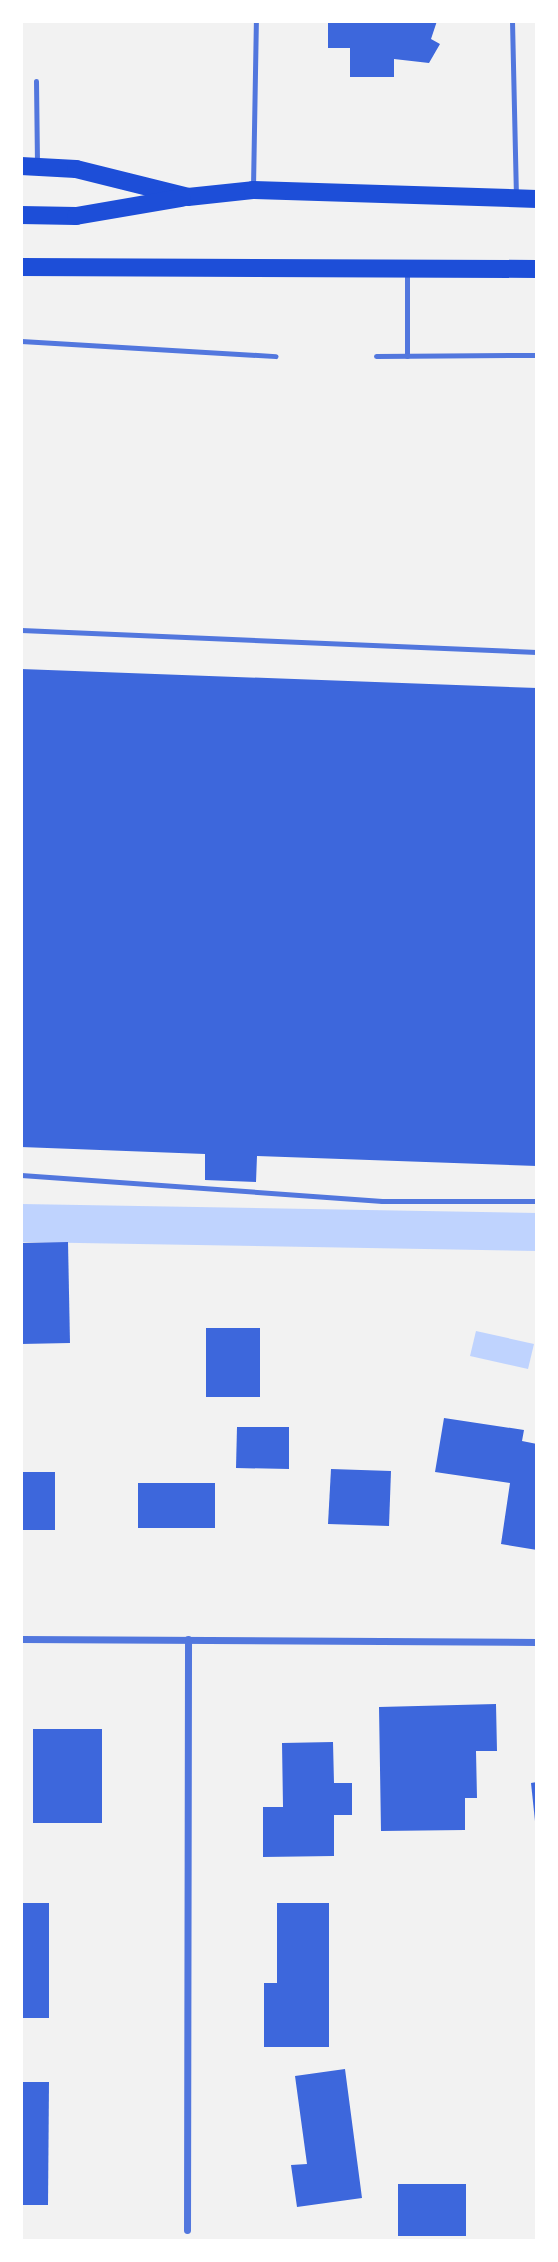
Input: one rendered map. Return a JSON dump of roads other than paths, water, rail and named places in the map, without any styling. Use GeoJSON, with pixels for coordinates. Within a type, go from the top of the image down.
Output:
{"type":"FeatureCollection","features":[{"type":"Feature","properties":{"kind":"main road"},"geometry":{"type":"LineString","coordinates":[[29,167],[76,169],[188,197]]}},
{"type":"Feature","properties":{"kind":"main road"},"geometry":{"type":"LineString","coordinates":[[21,215],[76,215],[188,197],[253,190],[537,199]]}},
{"type":"Feature","properties":{"kind":"main road"},"geometry":{"type":"LineString","coordinates":[[21,267],[407,271],[537,269]]}},
{"type":"Feature","properties":{"kind":"street"},"geometry":{"type":"LineString","coordinates":[[21,1639],[537,1642]]}},
{"type":"Feature","properties":{"kind":"street"},"geometry":{"type":"LineString","coordinates":[[187,2230],[188,1639]]}},
{"type":"Feature","properties":{"kind":"lane"},"geometry":{"type":"LineString","coordinates":[[253,190],[256,21]]}},
{"type":"Feature","properties":{"kind":"lane"},"geometry":{"type":"LineString","coordinates":[[512,21],[516,198]]}},
{"type":"Feature","properties":{"kind":"lane"},"geometry":{"type":"LineString","coordinates":[[29,167],[36,81]]}},
{"type":"Feature","properties":{"kind":"lane"},"geometry":{"type":"LineString","coordinates":[[407,271],[407,356]]}},
{"type":"Feature","properties":{"kind":"lane"},"geometry":{"type":"LineString","coordinates":[[21,341],[276,356]]}},
{"type":"Feature","properties":{"kind":"lane"},"geometry":{"type":"LineString","coordinates":[[376,356],[537,355]]}},
{"type":"Feature","properties":{"kind":"lane"},"geometry":{"type":"LineString","coordinates":[[21,630],[537,652]]}},
{"type":"Feature","properties":{"kind":"lane"},"geometry":{"type":"LineString","coordinates":[[21,1175],[382,1201],[537,1201]]}},
{"type":"Feature","properties":{"kind":"water"},"geometry":{"type":"Polygon","coordinates":[[[476,1331],[534,1344],[528,1369],[470,1356],[476,1331]]]}},
{"type":"Feature","properties":{"kind":"waterway"},"geometry":{"type":"LineString","coordinates":[[21,1223],[537,1232]]}}]}
